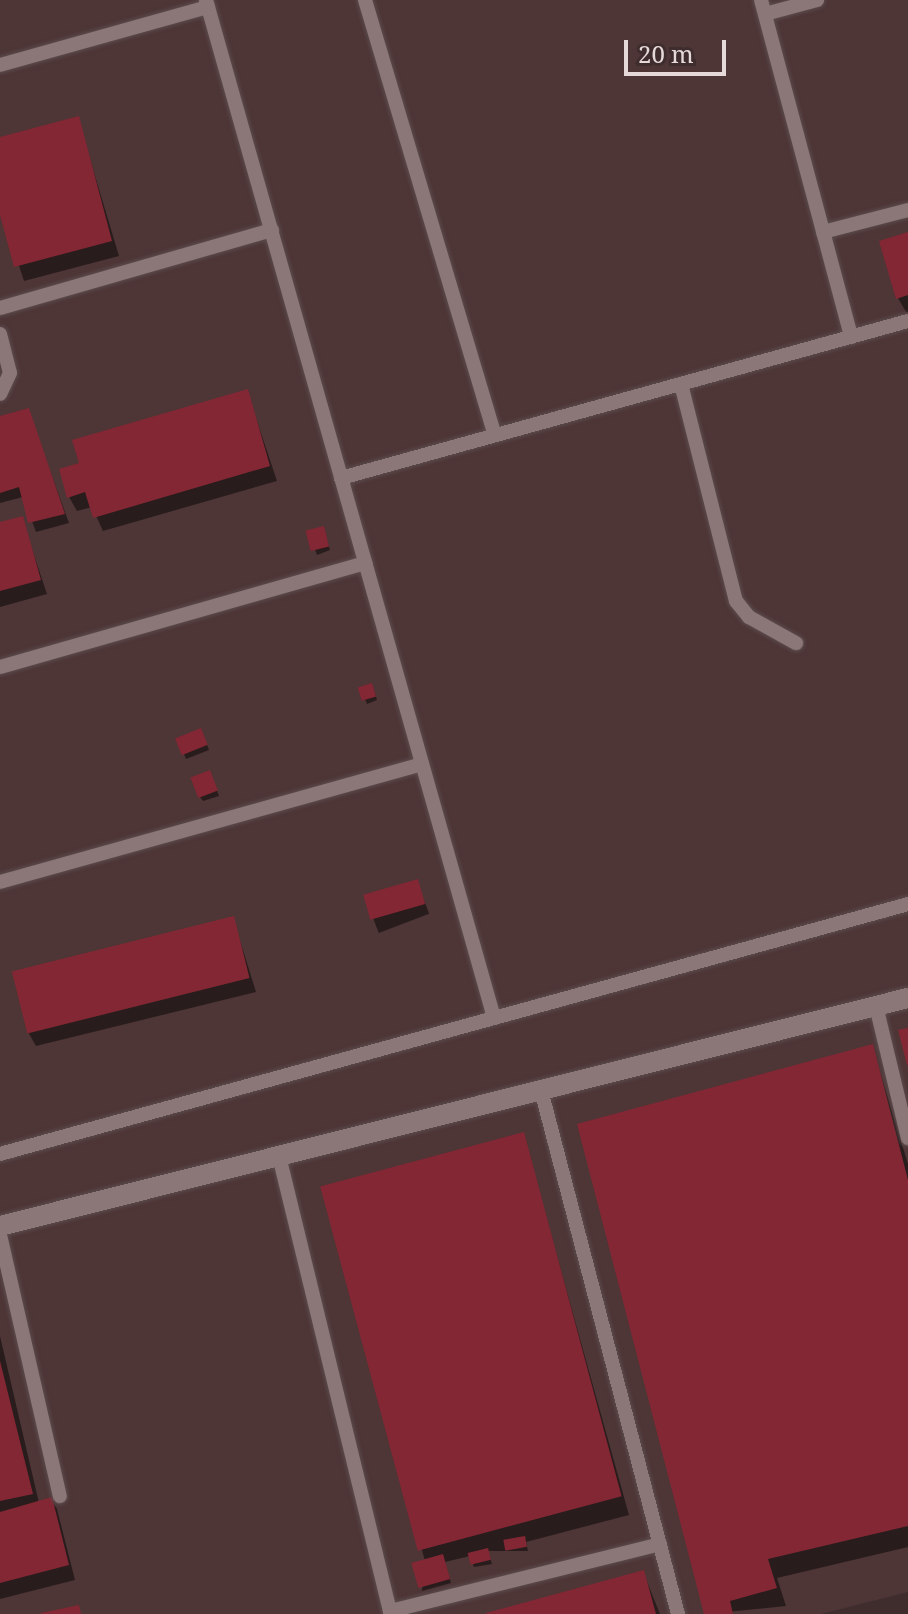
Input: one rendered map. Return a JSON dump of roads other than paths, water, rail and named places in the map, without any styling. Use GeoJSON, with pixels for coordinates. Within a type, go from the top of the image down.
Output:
{"type":"FeatureCollection","features":[{"type":"Feature","properties":{"kind":"street"},"geometry":{"type":"LineString","coordinates":[[0,1226],[908,998]]}},
{"type":"Feature","properties":{"kind":"lane"},"geometry":{"type":"LineString","coordinates":[[365,0],[495,435]]}},
{"type":"Feature","properties":{"kind":"lane"},"geometry":{"type":"LineString","coordinates":[[817,0],[763,7],[851,337]]}},
{"type":"Feature","properties":{"kind":"lane"},"geometry":{"type":"LineString","coordinates":[[0,65],[207,4],[494,1018]]}},
{"type":"Feature","properties":{"kind":"lane"},"geometry":{"type":"LineString","coordinates":[[823,232],[908,210]]}},
{"type":"Feature","properties":{"kind":"lane"},"geometry":{"type":"LineString","coordinates":[[0,308],[272,230]]}},
{"type":"Feature","properties":{"kind":"lane"},"geometry":{"type":"LineString","coordinates":[[341,478],[908,321]]}},
{"type":"Feature","properties":{"kind":"lane"},"geometry":{"type":"LineString","coordinates":[[0,334],[10,373],[0,394]]}},
{"type":"Feature","properties":{"kind":"lane"},"geometry":{"type":"LineString","coordinates":[[681,384],[736,601],[749,617],[796,643]]}},
{"type":"Feature","properties":{"kind":"lane"},"geometry":{"type":"LineString","coordinates":[[0,667],[366,563]]}},
{"type":"Feature","properties":{"kind":"lane"},"geometry":{"type":"LineString","coordinates":[[0,882],[422,764]]}},
{"type":"Feature","properties":{"kind":"lane"},"geometry":{"type":"LineString","coordinates":[[0,1154],[908,904]]}},
{"type":"Feature","properties":{"kind":"lane"},"geometry":{"type":"LineString","coordinates":[[876,1006],[908,1138]]}},
{"type":"Feature","properties":{"kind":"lane"},"geometry":{"type":"LineString","coordinates":[[541,1090],[678,1614]]}},
{"type":"Feature","properties":{"kind":"lane"},"geometry":{"type":"LineString","coordinates":[[279,1156],[390,1612],[660,1544]]}},
{"type":"Feature","properties":{"kind":"lane"},"geometry":{"type":"LineString","coordinates":[[0,1235],[60,1496]]}}]}
